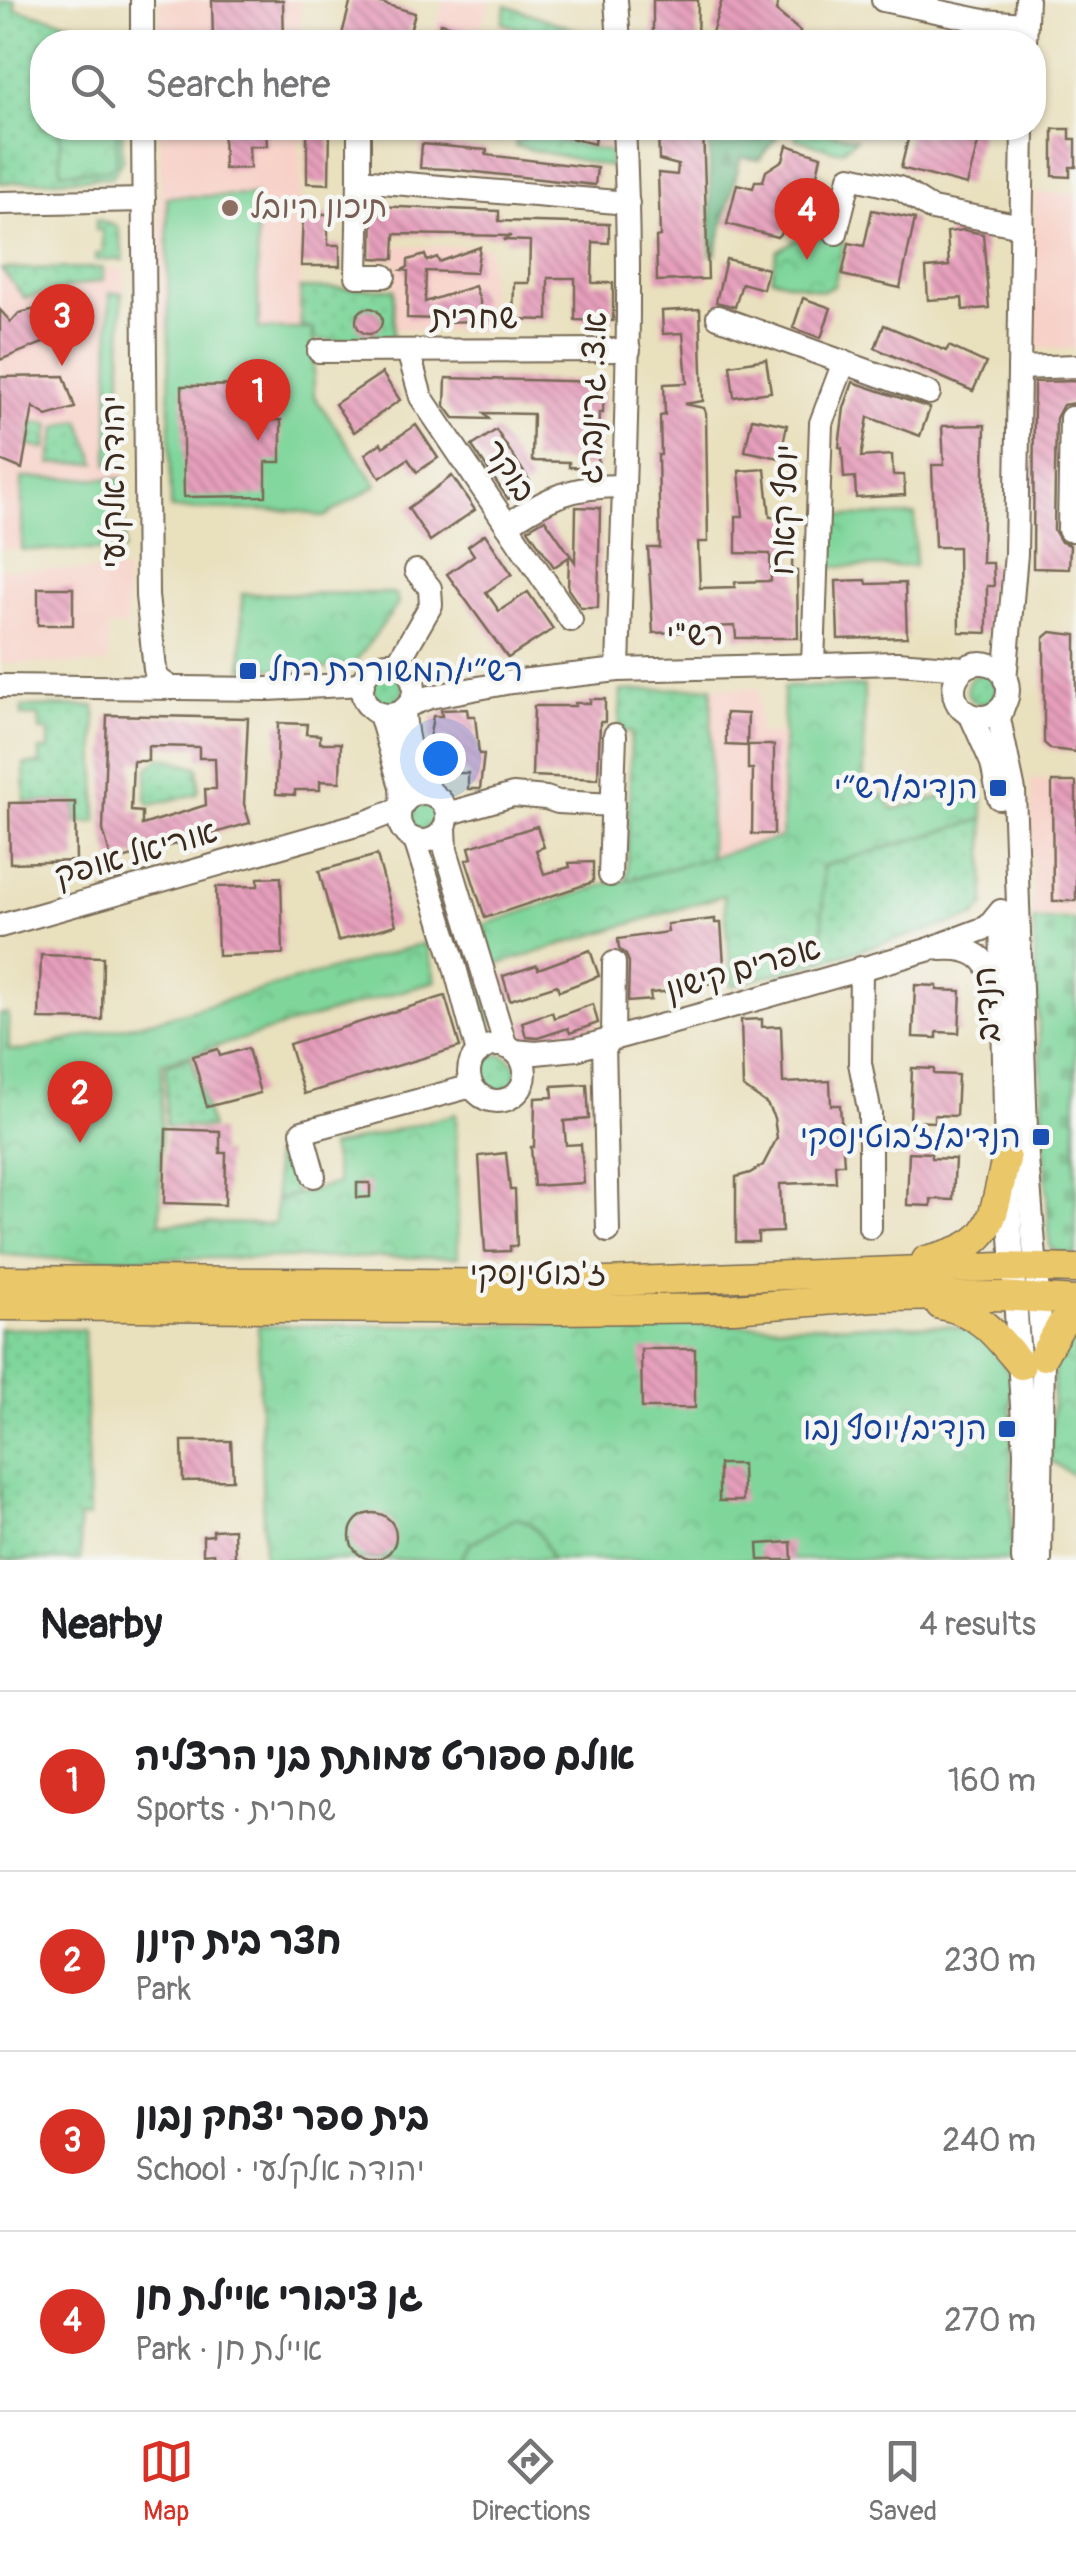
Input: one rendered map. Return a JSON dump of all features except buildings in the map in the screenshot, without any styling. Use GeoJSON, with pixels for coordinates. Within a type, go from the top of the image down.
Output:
{"type":"FeatureCollection","features":[{"type":"Feature","properties":{"kind":"main road"},"geometry":{"type":"LineString","coordinates":[[875,1285],[970,1247],[990,1222],[1006,1159]]}},
{"type":"Feature","properties":{"kind":"main road","name":"ז'בוטינסקי"},"geometry":{"type":"LineString","coordinates":[[0,1306],[734,1308],[875,1285],[1026,1270],[1076,1270]]}},
{"type":"Feature","properties":{"kind":"main road","name":"ז'בוטינסקי"},"geometry":{"type":"LineString","coordinates":[[0,1280],[875,1285],[1076,1301]]}},
{"type":"Feature","properties":{"kind":"main road"},"geometry":{"type":"LineString","coordinates":[[875,1285],[964,1310],[986,1322],[1032,1360],[1060,1325],[1076,1312]]}},
{"type":"Feature","properties":{"kind":"street"},"geometry":{"type":"LineString","coordinates":[[142,0],[142,30]]}},
{"type":"Feature","properties":{"kind":"street"},"geometry":{"type":"LineString","coordinates":[[616,0],[619,30]]}},
{"type":"Feature","properties":{"kind":"street"},"geometry":{"type":"LineString","coordinates":[[883,0],[984,20],[1013,30]]}},
{"type":"Feature","properties":{"kind":"street"},"geometry":{"type":"LineString","coordinates":[[1025,30],[1026,0]]}},
{"type":"Feature","properties":{"kind":"street","name":"יהודה אלקלעי"},"geometry":{"type":"LineString","coordinates":[[143,140],[147,596],[157,678],[171,688]]}},
{"type":"Feature","properties":{"kind":"street"},"geometry":{"type":"LineString","coordinates":[[359,140],[357,276],[384,276]]}},
{"type":"Feature","properties":{"kind":"street","name":"א.צ. גרינברג"},"geometry":{"type":"LineString","coordinates":[[618,670],[629,350],[625,140]]}},
{"type":"Feature","properties":{"kind":"street"},"geometry":{"type":"LineString","coordinates":[[1016,554],[1004,588],[998,642],[990,656],[954,682],[954,698],[964,711],[992,716],[1003,706],[1008,692],[1016,554],[1023,140]]}},
{"type":"Feature","properties":{"kind":"street"},"geometry":{"type":"LineString","coordinates":[[836,234],[850,177],[899,188],[925,207],[1022,226]]}},
{"type":"Feature","properties":{"kind":"street"},"geometry":{"type":"LineString","coordinates":[[359,180],[628,203]]}},
{"type":"Feature","properties":{"kind":"street"},"geometry":{"type":"LineString","coordinates":[[0,203],[144,200]]}},
{"type":"Feature","properties":{"kind":"street"},"geometry":{"type":"LineString","coordinates":[[718,317],[930,392]]}},
{"type":"Feature","properties":{"kind":"street","name":"שחרית"},"geometry":{"type":"LineString","coordinates":[[319,351],[629,350]]}},
{"type":"Feature","properties":{"kind":"street","name":"בוקר"},"geometry":{"type":"LineString","coordinates":[[408,351],[421,397],[571,620]]}},
{"type":"Feature","properties":{"kind":"street","name":"יוסף קארו"},"geometry":{"type":"LineString","coordinates":[[814,666],[821,424],[844,362]]}},
{"type":"Feature","properties":{"kind":"street"},"geometry":{"type":"LineString","coordinates":[[1019,368],[1076,366]]}},
{"type":"Feature","properties":{"kind":"street"},"geometry":{"type":"LineString","coordinates":[[1073,418],[1068,530],[1076,530]]}},
{"type":"Feature","properties":{"kind":"street"},"geometry":{"type":"LineString","coordinates":[[507,525],[545,499],[568,491],[623,486]]}},
{"type":"Feature","properties":{"kind":"street"},"geometry":{"type":"LineString","coordinates":[[403,669],[431,605],[430,588],[416,572]]}},
{"type":"Feature","properties":{"kind":"street","name":"יהודה אלקלעי"},"geometry":{"type":"LineString","coordinates":[[126,688],[139,666],[147,596]]}},
{"type":"Feature","properties":{"kind":"street"},"geometry":{"type":"LineString","coordinates":[[478,1053],[457,974],[410,837],[399,820],[402,787],[380,714],[365,701],[362,684],[373,668],[385,663],[403,669],[414,690],[405,726],[421,782],[442,813],[446,850],[503,1044],[510,1049],[524,1065],[522,1086],[509,1098],[496,1101],[480,1096],[472,1086],[470,1068],[478,1053],[488,1046],[510,1049]]}},
{"type":"Feature","properties":{"kind":"street","name":"רש\"י"},"geometry":{"type":"LineString","coordinates":[[882,666],[938,684],[964,711]]}},
{"type":"Feature","properties":{"kind":"street"},"geometry":{"type":"LineString","coordinates":[[972,666],[996,668],[1006,680]]}},
{"type":"Feature","properties":{"kind":"street","name":"רש\"י"},"geometry":{"type":"LineString","coordinates":[[407,708],[430,697],[512,682],[618,670],[972,666]]}},
{"type":"Feature","properties":{"kind":"street","name":"רש\"י"},"geometry":{"type":"LineString","coordinates":[[403,669],[454,682],[512,682]]}},
{"type":"Feature","properties":{"kind":"street"},"geometry":{"type":"LineString","coordinates":[[0,686],[268,689],[362,684]]}},
{"type":"Feature","properties":{"kind":"street","name":"הנדיב"},"geometry":{"type":"LineString","coordinates":[[1003,706],[999,719],[1014,791],[1026,1270],[1032,1360]]}},
{"type":"Feature","properties":{"kind":"street"},"geometry":{"type":"LineString","coordinates":[[380,714],[392,715],[407,708]]}},
{"type":"Feature","properties":{"kind":"street","name":"הנדיב"},"geometry":{"type":"LineString","coordinates":[[964,711],[997,780],[1006,1159],[1026,1270]]}},
{"type":"Feature","properties":{"kind":"street"},"geometry":{"type":"LineString","coordinates":[[610,875],[615,735]]}},
{"type":"Feature","properties":{"kind":"street"},"geometry":{"type":"LineString","coordinates":[[401,807],[416,794],[442,813]]}},
{"type":"Feature","properties":{"kind":"street"},"geometry":{"type":"LineString","coordinates":[[442,813],[513,795],[612,806]]}},
{"type":"Feature","properties":{"kind":"street","name":"אוריאל אופק"},"geometry":{"type":"LineString","coordinates":[[0,926],[367,822],[401,807]]}},
{"type":"Feature","properties":{"kind":"street"},"geometry":{"type":"LineString","coordinates":[[410,837],[430,840],[442,813]]}},
{"type":"Feature","properties":{"kind":"street","name":"אוריאל אופק"},"geometry":{"type":"LineString","coordinates":[[290,843],[370,833],[410,837]]}},
{"type":"Feature","properties":{"kind":"street","name":"אפרים קישון"},"geometry":{"type":"LineString","coordinates":[[510,1049],[536,1054],[609,1041],[927,950],[988,926],[1001,912]]}},
{"type":"Feature","properties":{"kind":"street","name":"אפרים קישון"},"geometry":{"type":"LineString","coordinates":[[927,950],[962,948],[977,954],[994,980],[1001,1007]]}},
{"type":"Feature","properties":{"kind":"street"},"geometry":{"type":"LineString","coordinates":[[608,1231],[609,1041],[614,964]]}},
{"type":"Feature","properties":{"kind":"street"},"geometry":{"type":"LineString","coordinates":[[861,968],[860,1063],[870,1114],[870,1227]]}},
{"type":"Feature","properties":{"kind":"street","name":"אפרים קישון"},"geometry":{"type":"LineString","coordinates":[[522,1086],[576,1049]]}},
{"type":"Feature","properties":{"kind":"street"},"geometry":{"type":"LineString","coordinates":[[314,1176],[302,1132],[472,1086]]}},
{"type":"Feature","properties":{"kind":"street"},"geometry":{"type":"LineString","coordinates":[[1024,1560],[1025,1452],[1032,1360]]}},
{"type":"Feature","properties":{"kind":"street"},"geometry":{"type":"LineString","coordinates":[[1032,1360],[1040,1560]]}},
{"type":"Feature","properties":{"kind":"shaded area"},"geometry":{"type":"Polygon","coordinates":[[[160,0],[301,0],[300,30],[160,30],[160,0]]]}},
{"type":"Feature","properties":{"kind":"shaded area"},"geometry":{"type":"Polygon","coordinates":[[[444,0],[490,0],[481,30],[435,30],[444,0]]]}},
{"type":"Feature","properties":{"kind":"shaded area"},"geometry":{"type":"Polygon","coordinates":[[[502,23],[522,30],[500,30],[502,23]]]}},
{"type":"Feature","properties":{"kind":"shaded area","name":"תיכון היובל"},"geometry":{"type":"Polygon","coordinates":[[[160,140],[300,140],[301,328],[160,331],[160,140]]]}},
{"type":"Feature","properties":{"kind":"shaded area"},"geometry":{"type":"Polygon","coordinates":[[[560,140],[610,140],[610,152],[560,140]]]}},
{"type":"Feature","properties":{"kind":"shaded area"},"geometry":{"type":"Polygon","coordinates":[[[1034,193],[1076,193],[1076,349],[1036,348],[1034,193]]]}},
{"type":"Feature","properties":{"kind":"shaded area"},"geometry":{"type":"Polygon","coordinates":[[[395,246],[489,247],[488,331],[393,329],[395,246]]]}},
{"type":"Feature","properties":{"kind":"shaded area"},"geometry":{"type":"Polygon","coordinates":[[[124,268],[124,550],[0,550],[0,269],[124,268]]]}},
{"type":"Feature","properties":{"kind":"shaded area"},"geometry":{"type":"Polygon","coordinates":[[[0,569],[127,571],[126,627],[108,627],[108,664],[0,663],[0,569]]]}},
{"type":"Feature","properties":{"kind":"shaded area"},"geometry":{"type":"Polygon","coordinates":[[[712,687],[759,688],[758,733],[784,734],[782,836],[710,858],[712,687]]]}},
{"type":"Feature","properties":{"kind":"shaded area"},"geometry":{"type":"Polygon","coordinates":[[[1031,780],[1076,780],[1076,916],[1033,917],[1031,780]]]}},
{"type":"Feature","properties":{"kind":"green space"},"geometry":{"type":"Polygon","coordinates":[[[0,0],[15,0],[15,9],[101,30],[30,30],[30,140],[60,140],[61,172],[116,162],[117,140],[122,140],[122,160],[112,177],[0,183],[0,0]]]}},
{"type":"Feature","properties":{"kind":"green space"},"geometry":{"type":"Polygon","coordinates":[[[506,5],[576,30],[523,30],[502,23],[506,5]]]}},
{"type":"Feature","properties":{"kind":"green space"},"geometry":{"type":"Polygon","coordinates":[[[60,140],[117,140],[116,162],[109,170],[61,172],[60,140]]]}},
{"type":"Feature","properties":{"kind":"green space"},"geometry":{"type":"Polygon","coordinates":[[[517,140],[560,140],[610,152],[611,167],[515,146],[517,140]]]}},
{"type":"Feature","properties":{"kind":"green space"},"geometry":{"type":"Polygon","coordinates":[[[709,140],[775,140],[759,160],[741,157],[715,255],[711,254],[709,140]]]}},
{"type":"Feature","properties":{"kind":"green space"},"geometry":{"type":"Polygon","coordinates":[[[799,140],[855,140],[843,150],[799,140]]]}},
{"type":"Feature","properties":{"kind":"green space"},"geometry":{"type":"Polygon","coordinates":[[[256,195],[259,329],[313,329],[314,396],[377,485],[324,517],[299,511],[171,509],[167,197],[256,195]]]}},
{"type":"Feature","properties":{"kind":"green space"},"geometry":{"type":"Polygon","coordinates":[[[96,219],[118,227],[124,260],[96,260],[96,254],[103,253],[102,230],[96,230],[96,219]]]}},
{"type":"Feature","properties":{"kind":"green space"},"geometry":{"type":"Polygon","coordinates":[[[807,233],[844,242],[834,286],[823,291],[771,278],[777,251],[807,233]]]}},
{"type":"Feature","properties":{"kind":"green space"},"geometry":{"type":"Polygon","coordinates":[[[103,268],[103,280],[25,298],[1,269],[103,268]]]}},
{"type":"Feature","properties":{"kind":"green space"},"geometry":{"type":"Polygon","coordinates":[[[300,288],[394,289],[393,341],[315,340],[313,329],[301,328],[300,288]]]}},
{"type":"Feature","properties":{"kind":"green space"},"geometry":{"type":"Polygon","coordinates":[[[110,293],[122,293],[120,464],[108,464],[110,293]]]}},
{"type":"Feature","properties":{"kind":"green space"},"geometry":{"type":"Polygon","coordinates":[[[80,420],[96,463],[50,464],[57,427],[80,420]]]}},
{"type":"Feature","properties":{"kind":"green space"},"geometry":{"type":"Polygon","coordinates":[[[33,422],[50,424],[46,449],[29,446],[33,422]]]}},
{"type":"Feature","properties":{"kind":"green space"},"geometry":{"type":"Polygon","coordinates":[[[22,478],[124,479],[124,550],[22,550],[22,478]]]}},
{"type":"Feature","properties":{"kind":"green space"},"geometry":{"type":"Polygon","coordinates":[[[915,515],[915,566],[830,567],[829,516],[915,515]]]}},
{"type":"Feature","properties":{"kind":"green space"},"geometry":{"type":"Polygon","coordinates":[[[242,594],[396,594],[398,604],[353,665],[242,669],[242,594]]]}},
{"type":"Feature","properties":{"kind":"green space"},"geometry":{"type":"Polygon","coordinates":[[[387,673],[398,678],[403,689],[398,700],[387,705],[376,700],[371,689],[376,678],[387,673]]]}},
{"type":"Feature","properties":{"kind":"green space"},"geometry":{"type":"Polygon","coordinates":[[[982,674],[996,683],[997,689],[988,703],[982,704],[968,695],[967,689],[976,675],[982,674]]]}},
{"type":"Feature","properties":{"kind":"green space"},"geometry":{"type":"Polygon","coordinates":[[[864,686],[864,788],[883,795],[893,809],[981,787],[984,819],[823,866],[822,961],[732,986],[724,895],[493,966],[483,925],[615,881],[627,881],[782,837],[784,687],[864,686]]]}},
{"type":"Feature","properties":{"kind":"green space"},"geometry":{"type":"Polygon","coordinates":[[[712,687],[710,858],[627,881],[631,732],[619,731],[621,691],[712,687]]]}},
{"type":"Feature","properties":{"kind":"green space"},"geometry":{"type":"Polygon","coordinates":[[[95,706],[97,822],[77,822],[76,802],[25,802],[24,764],[40,764],[40,750],[49,750],[49,731],[40,731],[39,716],[22,716],[22,707],[95,706]]]}},
{"type":"Feature","properties":{"kind":"green space"},"geometry":{"type":"Polygon","coordinates":[[[161,757],[198,767],[197,794],[150,805],[146,799],[148,768],[161,757]]]}},
{"type":"Feature","properties":{"kind":"green space"},"geometry":{"type":"Polygon","coordinates":[[[424,803],[434,807],[438,817],[434,827],[424,831],[414,827],[410,817],[414,807],[424,803]]]}},
{"type":"Feature","properties":{"kind":"green space"},"geometry":{"type":"Polygon","coordinates":[[[984,819],[985,905],[974,917],[822,961],[823,866],[984,819]]]}},
{"type":"Feature","properties":{"kind":"green space"},"geometry":{"type":"Polygon","coordinates":[[[442,856],[493,1026],[479,1030],[428,861],[442,856]]]}},
{"type":"Feature","properties":{"kind":"green space"},"geometry":{"type":"Polygon","coordinates":[[[1033,920],[1076,920],[1076,1254],[1050,1248],[1033,920]]]}},
{"type":"Feature","properties":{"kind":"green space"},"geometry":{"type":"Polygon","coordinates":[[[425,943],[436,981],[162,1063],[160,1223],[275,1224],[276,1200],[338,1183],[330,1147],[456,1114],[458,1257],[58,1259],[0,1254],[0,1014],[8,1014],[9,1050],[22,1051],[163,1018],[425,943]]]}},
{"type":"Feature","properties":{"kind":"green space"},"geometry":{"type":"Polygon","coordinates":[[[498,1055],[511,1061],[517,1074],[511,1087],[498,1093],[485,1087],[479,1074],[485,1061],[498,1055]]]}},
{"type":"Feature","properties":{"kind":"green space"},"geometry":{"type":"Polygon","coordinates":[[[191,1057],[211,1128],[166,1126],[166,1065],[191,1057]]]}},
{"type":"Feature","properties":{"kind":"green space"},"geometry":{"type":"Polygon","coordinates":[[[284,1153],[296,1194],[276,1200],[274,1156],[284,1153]]]}},
{"type":"Feature","properties":{"kind":"green space"},"geometry":{"type":"Polygon","coordinates":[[[1076,1321],[1076,1477],[1050,1460],[1055,1348],[1076,1321]]]}},
{"type":"Feature","properties":{"kind":"green space"},"geometry":{"type":"Polygon","coordinates":[[[258,1326],[950,1326],[983,1335],[1011,1376],[1012,1560],[264,1560],[258,1326]]]}},
{"type":"Feature","properties":{"kind":"green space"},"geometry":{"type":"Polygon","coordinates":[[[0,1328],[84,1330],[89,1517],[79,1518],[81,1560],[0,1560],[0,1328]]]}},
{"type":"Feature","properties":{"kind":"green space"},"geometry":{"type":"Polygon","coordinates":[[[516,1518],[534,1528],[551,1560],[460,1560],[470,1544],[516,1518]]]}},
{"type":"Feature","properties":{"kind":"place","name":"תיכון היובל"},"geometry":{"type":"Point","coordinates":[230,208]}},
{"type":"Feature","properties":{"kind":"place","name":"גן ציבורי איילת חן"},"geometry":{"type":"Point","coordinates":[807,260]}},
{"type":"Feature","properties":{"kind":"place","name":"בית ספר יצחק נבון"},"geometry":{"type":"Point","coordinates":[62,366]}},
{"type":"Feature","properties":{"kind":"place","name":"אולם ספורט עמותת בני הרצליה"},"geometry":{"type":"Point","coordinates":[258,441]}},
{"type":"Feature","properties":{"kind":"place","name":"רש״י/המשוררת רחל"},"geometry":{"type":"Point","coordinates":[248,671]}},
{"type":"Feature","properties":{"kind":"place","name":"הנדיב/רש״י"},"geometry":{"type":"Point","coordinates":[998,788]}},
{"type":"Feature","properties":{"kind":"place","name":"הנדיב/ז׳בוטינסקי"},"geometry":{"type":"Point","coordinates":[1041,1137]}},
{"type":"Feature","properties":{"kind":"place","name":"חצר בית קינן"},"geometry":{"type":"Point","coordinates":[80,1143]}},
{"type":"Feature","properties":{"kind":"place","name":"הנדיב/יוסף נבו"},"geometry":{"type":"Point","coordinates":[1007,1429]}}]}
